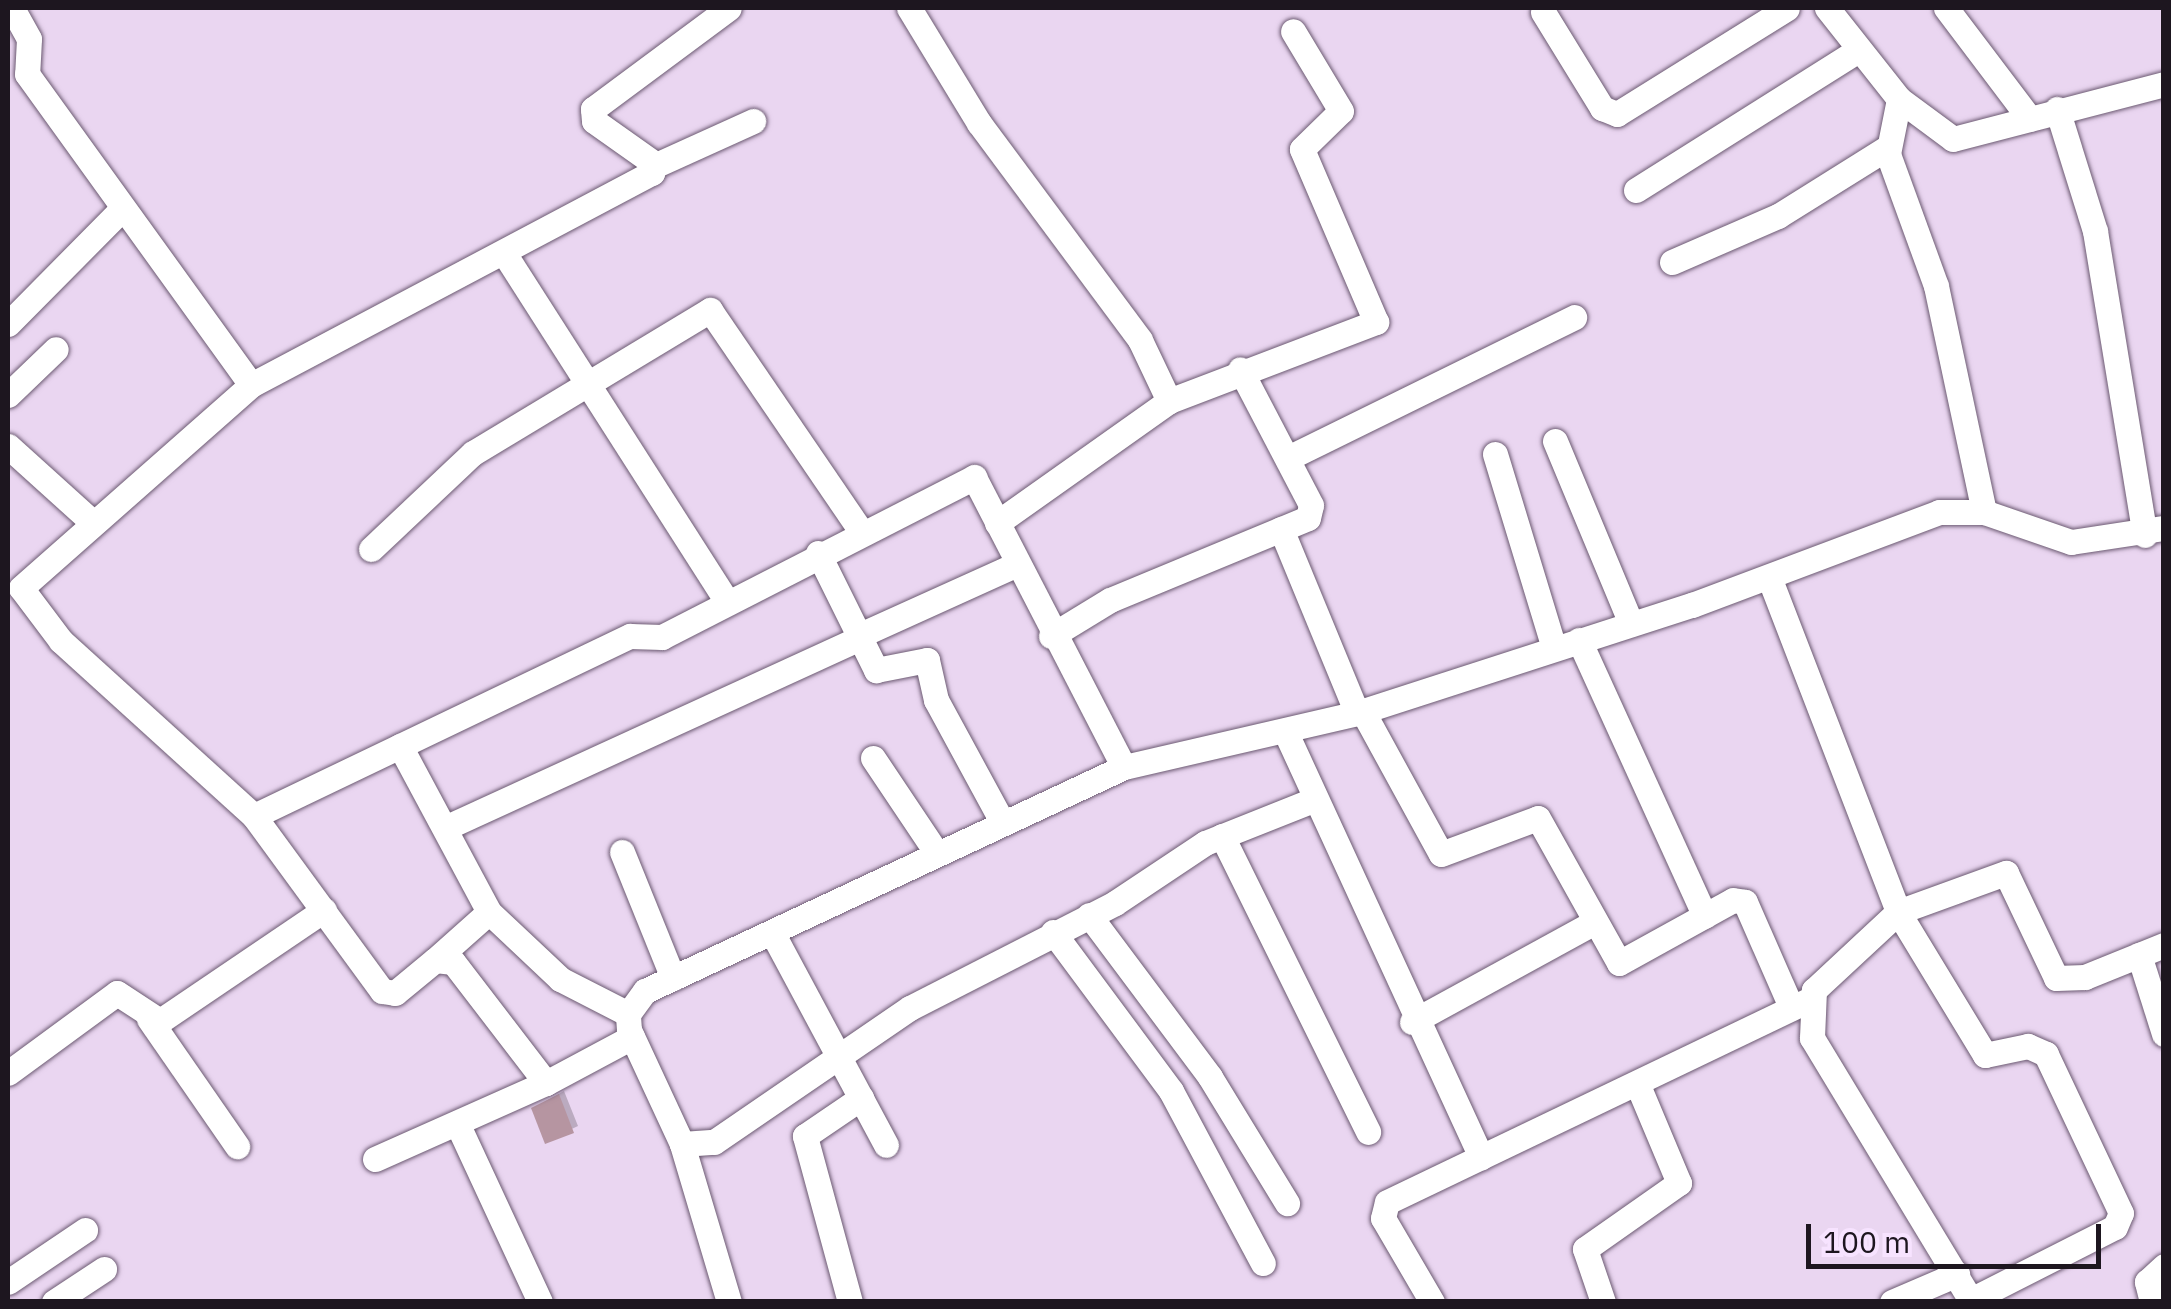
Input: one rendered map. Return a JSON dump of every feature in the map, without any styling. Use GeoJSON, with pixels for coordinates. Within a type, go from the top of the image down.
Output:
{"type":"FeatureCollection","features":[{"type":"Feature","properties":{"kind":"street"},"geometry":{"type":"LineString","coordinates":[[12,8],[29,39],[27,74],[251,386]]}},
{"type":"Feature","properties":{"kind":"street"},"geometry":{"type":"LineString","coordinates":[[654,166],[594,121],[593,110],[729,8]]}},
{"type":"Feature","properties":{"kind":"street"},"geometry":{"type":"LineString","coordinates":[[910,8],[979,123],[1140,340],[1169,401]]}},
{"type":"Feature","properties":{"kind":"street"},"geometry":{"type":"LineString","coordinates":[[1543,12],[1602,108],[1617,114],[1787,8]]}},
{"type":"Feature","properties":{"kind":"street"},"geometry":{"type":"LineString","coordinates":[[1827,8],[1899,99],[1954,139],[2057,108],[2164,84]]}},
{"type":"Feature","properties":{"kind":"street"},"geometry":{"type":"LineString","coordinates":[[1946,8],[2030,119]]}},
{"type":"Feature","properties":{"kind":"street"},"geometry":{"type":"LineString","coordinates":[[997,523],[1169,401],[1240,369],[1378,317],[1302,149],[1342,116],[1293,31]]}},
{"type":"Feature","properties":{"kind":"street"},"geometry":{"type":"LineString","coordinates":[[1636,190],[1858,50]]}},
{"type":"Feature","properties":{"kind":"street"},"geometry":{"type":"LineString","coordinates":[[1899,99],[1887,148],[1936,286],[1984,512]]}},
{"type":"Feature","properties":{"kind":"street"},"geometry":{"type":"LineString","coordinates":[[375,1159],[546,1084],[630,1026],[645,992],[774,936],[1000,818],[1124,767],[1286,733],[1360,712],[1769,577],[1939,512],[1984,512],[2071,542],[2154,532],[2096,231],[2057,108]]}},
{"type":"Feature","properties":{"kind":"street"},"geometry":{"type":"LineString","coordinates":[[489,912],[435,960],[386,994],[254,816],[61,641],[14,578],[92,522],[251,386],[504,252],[654,166],[753,121]]}},
{"type":"Feature","properties":{"kind":"street"},"geometry":{"type":"LineString","coordinates":[[1672,262],[1778,216],[1887,148]]}},
{"type":"Feature","properties":{"kind":"street"},"geometry":{"type":"LineString","coordinates":[[8,324],[122,208]]}},
{"type":"Feature","properties":{"kind":"street"},"geometry":{"type":"LineString","coordinates":[[504,252],[586,387],[727,602]]}},
{"type":"Feature","properties":{"kind":"street"},"geometry":{"type":"LineString","coordinates":[[372,549],[473,452],[710,310],[860,530]]}},
{"type":"Feature","properties":{"kind":"street"},"geometry":{"type":"LineString","coordinates":[[1288,458],[1574,317]]}},
{"type":"Feature","properties":{"kind":"street"},"geometry":{"type":"LineString","coordinates":[[8,396],[56,349]]}},
{"type":"Feature","properties":{"kind":"street"},"geometry":{"type":"LineString","coordinates":[[1050,636],[1110,600],[1280,529],[1312,510],[1240,369]]}},
{"type":"Feature","properties":{"kind":"street"},"geometry":{"type":"LineString","coordinates":[[1556,441],[1631,624]]}},
{"type":"Feature","properties":{"kind":"street"},"geometry":{"type":"LineString","coordinates":[[8,446],[92,522]]}},
{"type":"Feature","properties":{"kind":"street"},"geometry":{"type":"LineString","coordinates":[[1496,454],[1566,644],[1705,916]]}},
{"type":"Feature","properties":{"kind":"street"},"geometry":{"type":"LineString","coordinates":[[254,816],[630,636],[656,639],[860,530],[974,477],[1050,636],[1124,767]]}},
{"type":"Feature","properties":{"kind":"street"},"geometry":{"type":"LineString","coordinates":[[1280,529],[1360,712],[1440,854],[1538,818],[1609,956],[1626,963],[1733,900],[1749,906],[1799,1004],[1818,1052],[1971,1301],[2115,1227],[2121,1213],[2046,1054],[1978,1048],[1898,912],[1769,577]]}},
{"type":"Feature","properties":{"kind":"street"},"geometry":{"type":"LineString","coordinates":[[818,553],[877,672],[927,660],[936,700],[1000,818]]}},
{"type":"Feature","properties":{"kind":"street"},"geometry":{"type":"LineString","coordinates":[[446,828],[1014,565]]}},
{"type":"Feature","properties":{"kind":"street"},"geometry":{"type":"LineString","coordinates":[[1286,733],[1412,1022],[1481,1158]]}},
{"type":"Feature","properties":{"kind":"street"},"geometry":{"type":"LineString","coordinates":[[400,746],[489,912],[560,979],[630,1026],[682,1144],[728,1302]]}},
{"type":"Feature","properties":{"kind":"street"},"geometry":{"type":"LineString","coordinates":[[873,758],[936,852]]}},
{"type":"Feature","properties":{"kind":"street"},"geometry":{"type":"LineString","coordinates":[[682,1144],[714,1142],[841,1060],[910,1008],[1089,915],[1222,836],[1313,800]]}},
{"type":"Feature","properties":{"kind":"street"},"geometry":{"type":"LineString","coordinates":[[1222,836],[1368,1132]]}},
{"type":"Feature","properties":{"kind":"street"},"geometry":{"type":"LineString","coordinates":[[622,852],[672,978]]}},
{"type":"Feature","properties":{"kind":"street"},"geometry":{"type":"LineString","coordinates":[[1432,1302],[1383,1206],[1799,1004],[1898,912],[2006,873],[2056,978],[2151,950],[2164,1034]]}},
{"type":"Feature","properties":{"kind":"street"},"geometry":{"type":"LineString","coordinates":[[149,1019],[160,1021],[324,910]]}},
{"type":"Feature","properties":{"kind":"street"},"geometry":{"type":"LineString","coordinates":[[1089,915],[1210,1077],[1288,1203]]}},
{"type":"Feature","properties":{"kind":"street"},"geometry":{"type":"LineString","coordinates":[[1412,1022],[1591,924]]}},
{"type":"Feature","properties":{"kind":"street"},"geometry":{"type":"LineString","coordinates":[[1053,932],[1171,1091],[1263,1263]]}},
{"type":"Feature","properties":{"kind":"street"},"geometry":{"type":"LineString","coordinates":[[774,936],[886,1145]]}},
{"type":"Feature","properties":{"kind":"street"},"geometry":{"type":"LineString","coordinates":[[435,960],[457,966],[546,1084]]}},
{"type":"Feature","properties":{"kind":"street"},"geometry":{"type":"LineString","coordinates":[[8,1073],[118,993],[149,1019],[237,1146]]}},
{"type":"Feature","properties":{"kind":"street"},"geometry":{"type":"LineString","coordinates":[[1603,1302],[1585,1249],[1680,1182],[1637,1083]]}},
{"type":"Feature","properties":{"kind":"street"},"geometry":{"type":"LineString","coordinates":[[850,1302],[805,1136],[861,1098]]}},
{"type":"Feature","properties":{"kind":"street"},"geometry":{"type":"LineString","coordinates":[[458,1122],[540,1302]]}},
{"type":"Feature","properties":{"kind":"street"},"geometry":{"type":"LineString","coordinates":[[8,1282],[85,1230]]}},
{"type":"Feature","properties":{"kind":"street"},"geometry":{"type":"LineString","coordinates":[[2152,1302],[2147,1282],[2164,1266]]}},
{"type":"Feature","properties":{"kind":"street"},"geometry":{"type":"LineString","coordinates":[[54,1302],[104,1269]]}},
{"type":"Feature","properties":{"kind":"street"},"geometry":{"type":"LineString","coordinates":[[1892,1302],[1957,1274]]}},
{"type":"Feature","properties":{"kind":"building"},"geometry":{"type":"Polygon","coordinates":[[[559,1094],[574,1133],[545,1144],[531,1108],[559,1094]]]}}]}
